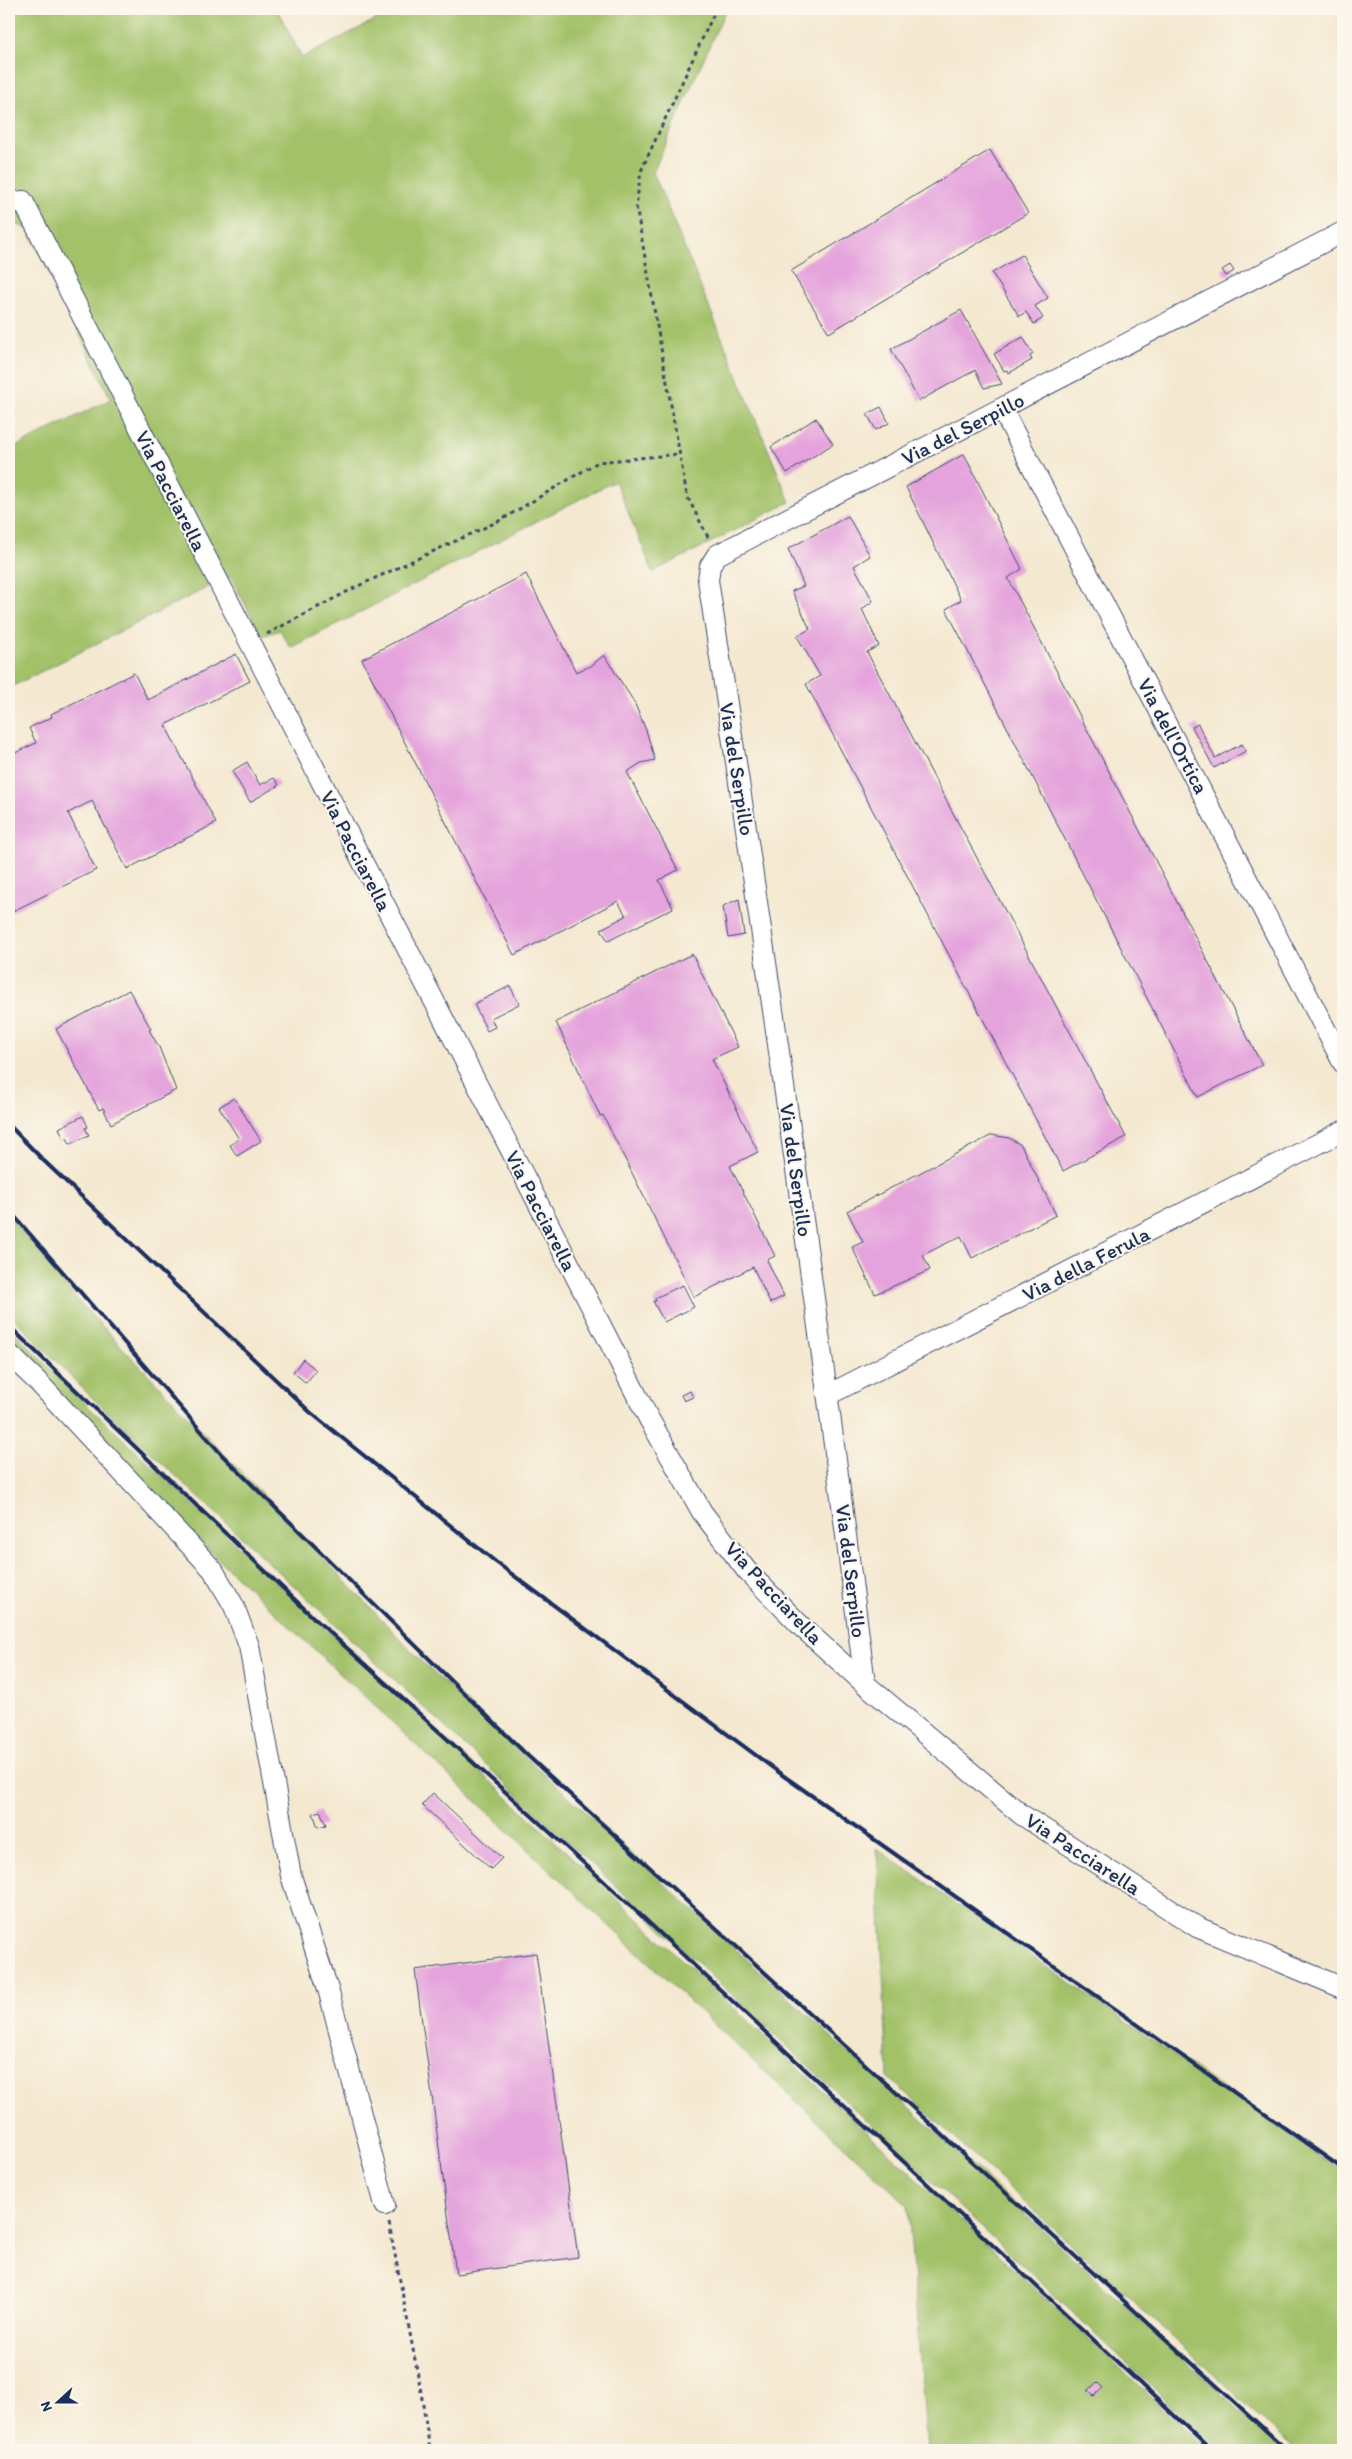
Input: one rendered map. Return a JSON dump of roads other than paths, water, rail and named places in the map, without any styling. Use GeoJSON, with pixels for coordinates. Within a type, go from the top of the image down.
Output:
{"type":"FeatureCollection","features":[{"type":"Feature","properties":{"kind":"street","name":"Via Pacciarella"},"geometry":{"type":"LineString","coordinates":[[9,203],[23,201],[644,1411],[702,1512],[747,1571],[802,1627],[865,1684],[1022,1815],[1197,1927],[1343,1988]]}},
{"type":"Feature","properties":{"kind":"street","name":"Via del Serpillo"},"geometry":{"type":"LineString","coordinates":[[865,1684],[828,1395],[766,955],[708,580],[710,566],[717,555],[1343,232]]}},
{"type":"Feature","properties":{"kind":"street","name":"Via dell'Ortica"},"geometry":{"type":"LineString","coordinates":[[1002,409],[1343,1063]]}},
{"type":"Feature","properties":{"kind":"street","name":"Via della Ferula"},"geometry":{"type":"LineString","coordinates":[[828,1395],[1343,1131]]}},
{"type":"Feature","properties":{"kind":"street"},"geometry":{"type":"LineString","coordinates":[[9,1354],[39,1383],[213,1570],[234,1606],[249,1646],[291,1876],[328,1989],[385,2205]]}},
{"type":"Feature","properties":{"kind":"railway"},"geometry":{"type":"LineString","coordinates":[[9,1125],[43,1160],[310,1412],[497,1563],[781,1774],[1343,2169]]}},
{"type":"Feature","properties":{"kind":"railway"},"geometry":{"type":"LineString","coordinates":[[9,1210],[222,1455],[528,1756],[1287,2450]]}},
{"type":"Feature","properties":{"kind":"railway"},"geometry":{"type":"LineString","coordinates":[[9,1326],[315,1619],[631,1906],[1211,2450]]}}]}
